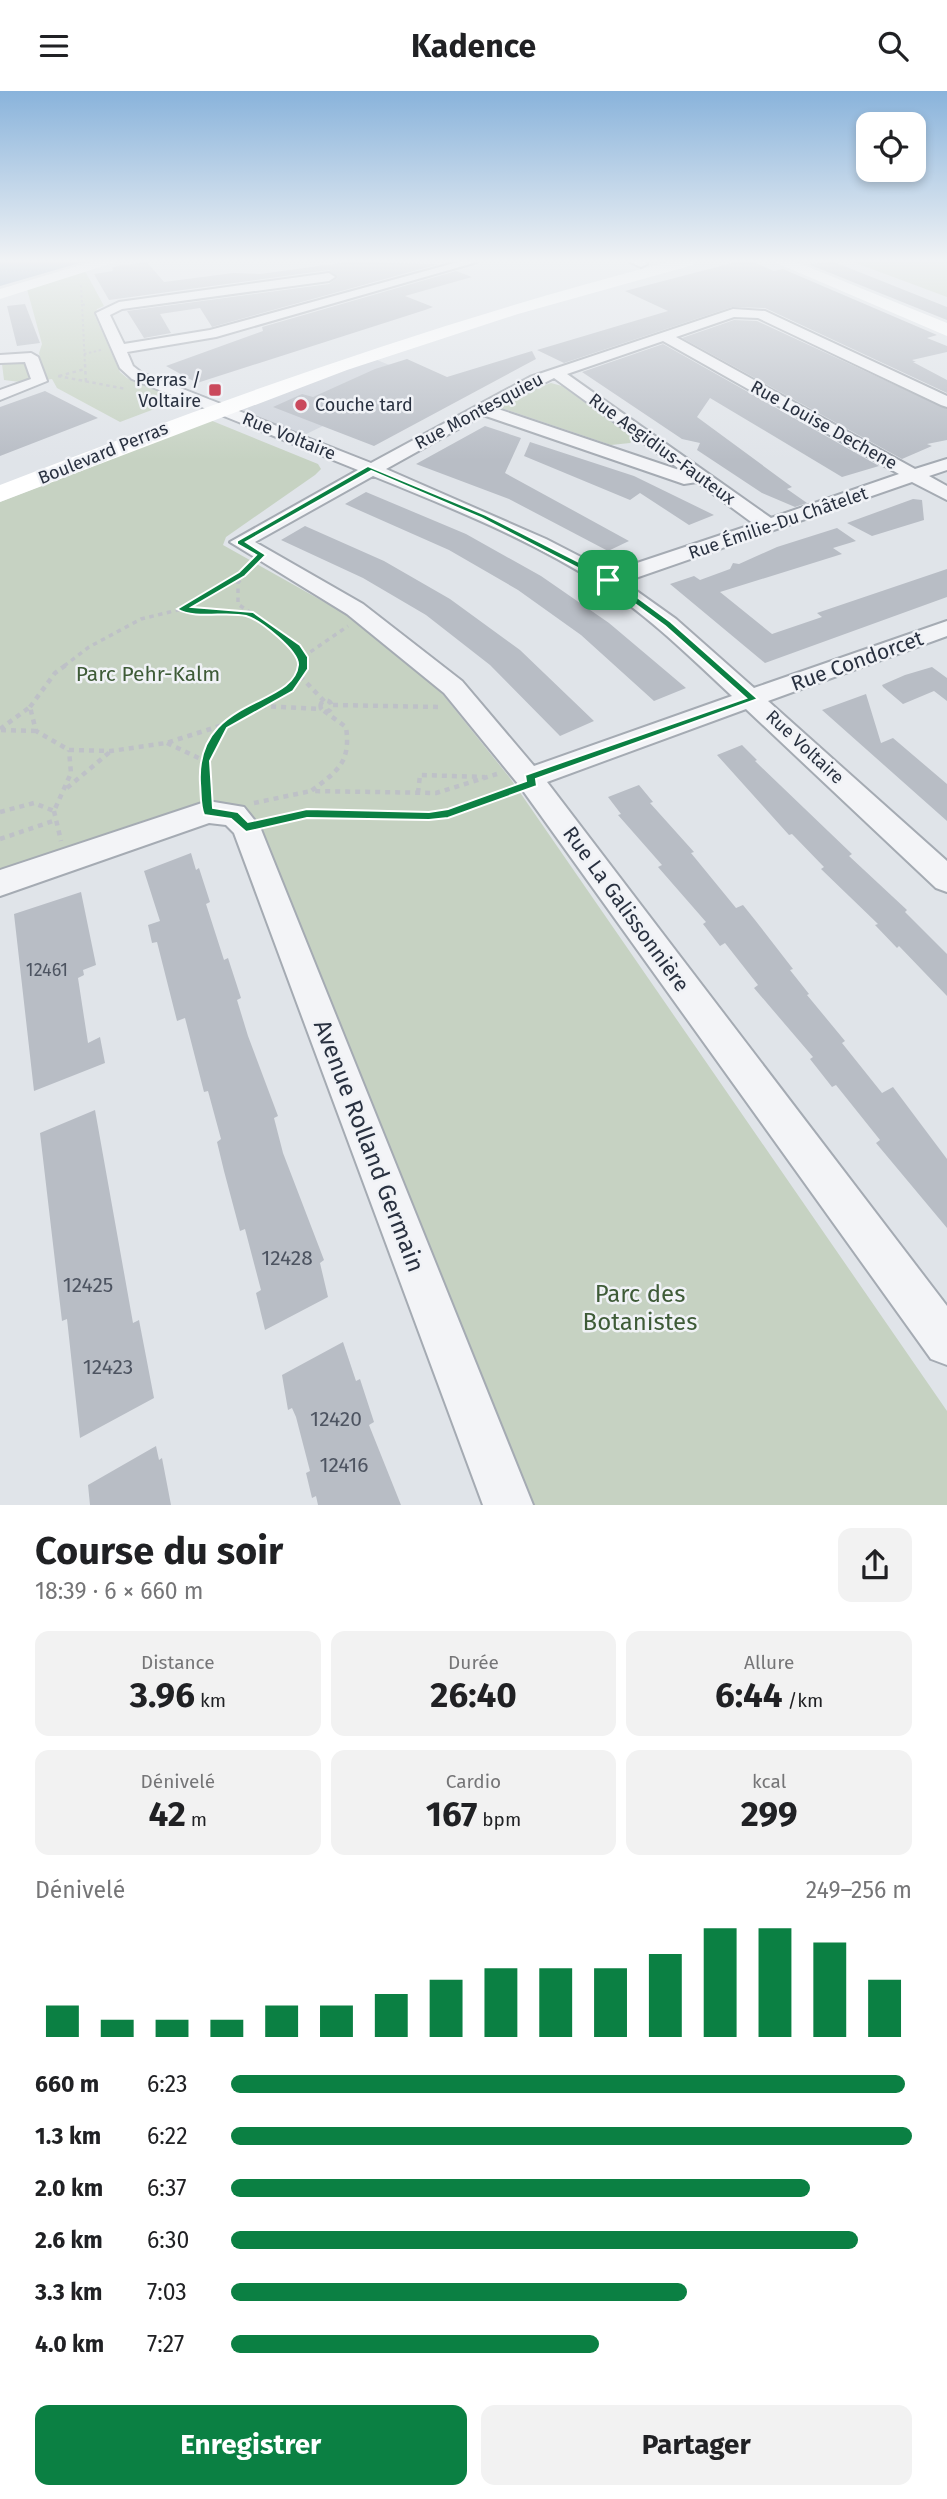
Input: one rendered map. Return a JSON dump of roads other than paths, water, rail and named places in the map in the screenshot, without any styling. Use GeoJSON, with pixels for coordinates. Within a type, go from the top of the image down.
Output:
{"type":"FeatureCollection","features":[{"type":"Feature","properties":{"kind":"main road","name":"Boulevard Perras"},"geometry":{"type":"LineString","coordinates":[[0,476],[422,328]]}},
{"type":"Feature","properties":{"kind":"main road","name":"Boulevard Perras"},"geometry":{"type":"LineString","coordinates":[[0,494],[208,404],[449,328]]}},
{"type":"Feature","properties":{"kind":"street","name":"Rue Voltaire"},"geometry":{"type":"LineString","coordinates":[[110,328],[121,349],[122,358],[131,372],[495,521],[608,580],[668,624],[947,879]]}},
{"type":"Feature","properties":{"kind":"street"},"geometry":{"type":"LineString","coordinates":[[121,349],[232,328]]}},
{"type":"Feature","properties":{"kind":"street","name":"Rue Montesquieu"},"geometry":{"type":"LineString","coordinates":[[240,543],[370,468],[555,372],[688,328]]}},
{"type":"Feature","properties":{"kind":"street","name":"Rue Montesquieu"},"geometry":{"type":"LineString","coordinates":[[790,328],[947,402]]}},
{"type":"Feature","properties":{"kind":"street","name":"Rue Louise Dechene"},"geometry":{"type":"LineString","coordinates":[[664,336],[947,494]]}},
{"type":"Feature","properties":{"kind":"street"},"geometry":{"type":"LineString","coordinates":[[0,359],[31,356],[39,381],[0,395]]}},
{"type":"Feature","properties":{"kind":"street","name":"Rue Aegidius-Fauteux"},"geometry":{"type":"LineString","coordinates":[[555,372],[770,526]]}},
{"type":"Feature","properties":{"kind":"street"},"geometry":{"type":"LineString","coordinates":[[481,409],[715,489]]}},
{"type":"Feature","properties":{"kind":"street","name":"Rue Émilie-Du Châtelet"},"geometry":{"type":"LineString","coordinates":[[608,580],[947,464]]}},
{"type":"Feature","properties":{"kind":"street","name":"Rue La Galissonnière"},"geometry":{"type":"LineString","coordinates":[[240,543],[365,617],[453,687],[531,781],[947,1343]]}},
{"type":"Feature","properties":{"kind":"street","name":"Rue Condorcet"},"geometry":{"type":"LineString","coordinates":[[531,781],[947,628]]}},
{"type":"Feature","properties":{"kind":"street","name":"Avenue Rolland Germain"},"geometry":{"type":"LineString","coordinates":[[0,883],[208,812],[234,815],[246,827],[508,1505]]}},
{"type":"Feature","properties":{"kind":"place","name":"Perras / Voltaire"},"geometry":{"type":"Point","coordinates":[215,390]}},
{"type":"Feature","properties":{"kind":"place","name":"Couche tard"},"geometry":{"type":"Point","coordinates":[301,405]}},
{"type":"Feature","properties":{"kind":"park label","name":"Parc Pehr-Kalm"},"geometry":{"type":"Point","coordinates":[148,674]}},
{"type":"Feature","properties":{"kind":"park label","name":"Parc des Botanistes"},"geometry":{"type":"Point","coordinates":[640,1308]}}]}
